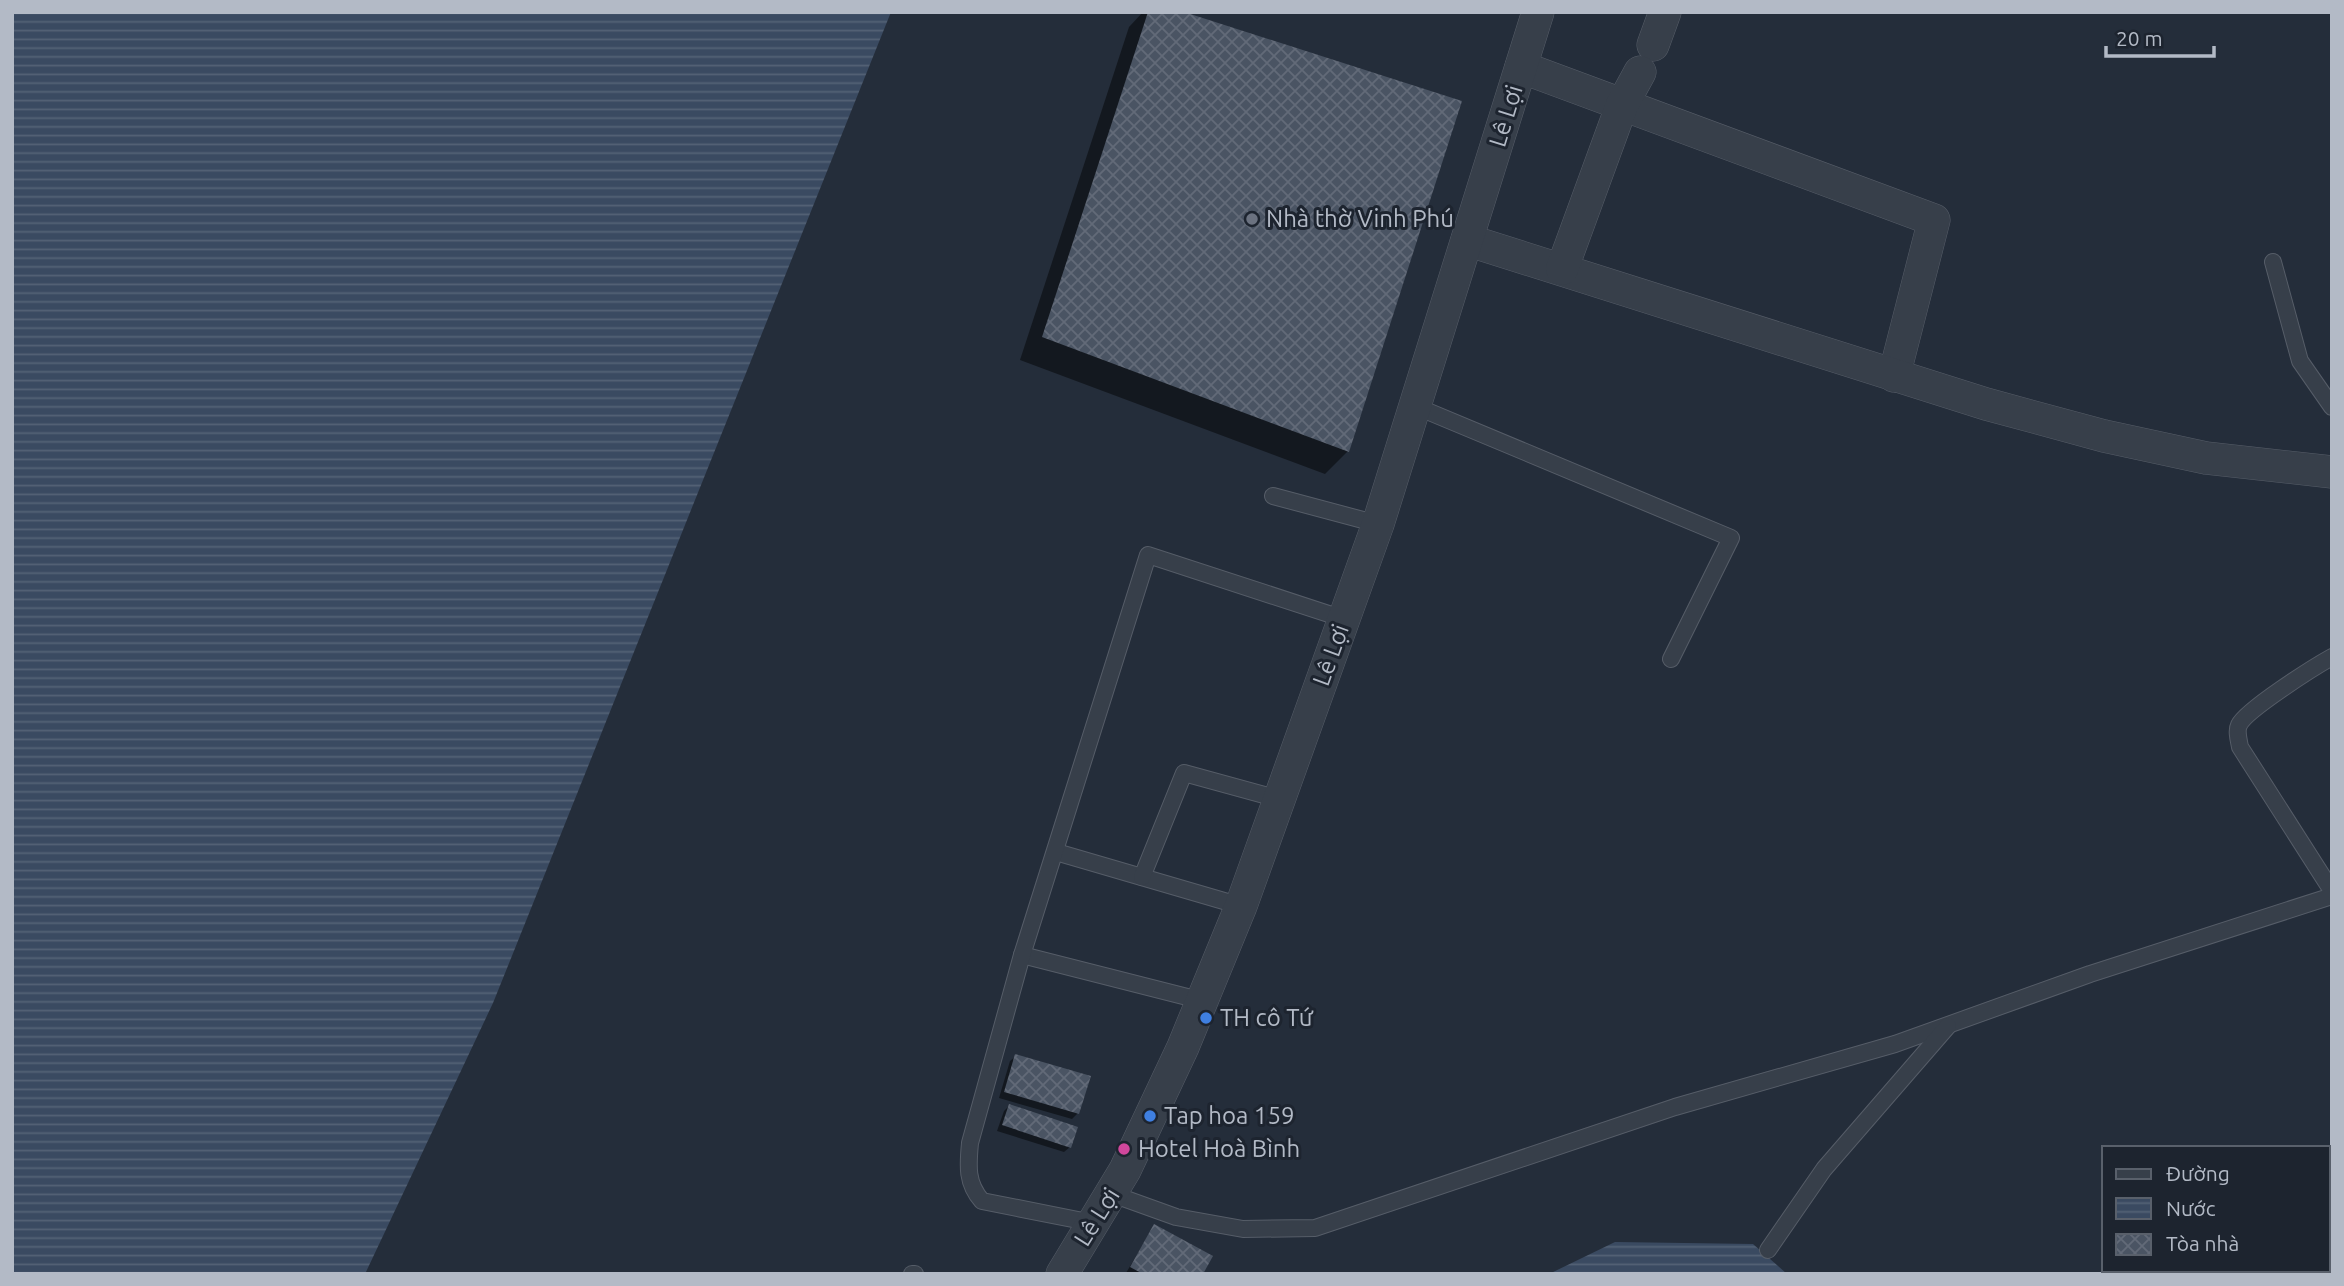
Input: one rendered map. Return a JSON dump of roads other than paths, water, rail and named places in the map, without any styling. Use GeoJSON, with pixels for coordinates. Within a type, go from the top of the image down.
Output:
{"type":"FeatureCollection","features":[{"type":"Feature","properties":{"kind":"street","name":"Lê Lợi"},"geometry":{"type":"LineString","coordinates":[[1062,1274],[1112,1194],[1203,1001],[1241,905],[1378,524],[1538,12]]}},
{"type":"Feature","properties":{"kind":"street"},"geometry":{"type":"LineString","coordinates":[[1562,269],[1622,105],[1665,12]]}},
{"type":"Feature","properties":{"kind":"street"},"geometry":{"type":"LineString","coordinates":[[1521,67],[1934,220],[1894,376]]}},
{"type":"Feature","properties":{"kind":"street"},"geometry":{"type":"LineString","coordinates":[[1467,240],[1894,376],[2104,436],[2206,458],[2315,467],[2332,472]]}},
{"type":"Feature","properties":{"kind":"lane"},"geometry":{"type":"LineString","coordinates":[[2273,262],[2300,361],[2332,407]]}},
{"type":"Feature","properties":{"kind":"lane"},"geometry":{"type":"LineString","coordinates":[[1415,406],[1731,538],[1671,659]]}},
{"type":"Feature","properties":{"kind":"lane"},"geometry":{"type":"LineString","coordinates":[[1273,496],[1378,524]]}},
{"type":"Feature","properties":{"kind":"lane"},"geometry":{"type":"LineString","coordinates":[[1093,1223],[982,1201],[973,1191],[968,1174],[970,1143],[1022,955],[1148,555],[1344,619]]}},
{"type":"Feature","properties":{"kind":"lane"},"geometry":{"type":"LineString","coordinates":[[1112,1194],[1176,1217],[1243,1229],[1314,1228],[1675,1107],[1870,1052],[2090,974],[2332,894],[2240,747],[2238,734],[2239,726],[2252,711],[2332,657]]}},
{"type":"Feature","properties":{"kind":"lane"},"geometry":{"type":"LineString","coordinates":[[1142,877],[1184,773],[1279,799]]}},
{"type":"Feature","properties":{"kind":"lane"},"geometry":{"type":"LineString","coordinates":[[1056,852],[1241,905]]}},
{"type":"Feature","properties":{"kind":"lane"},"geometry":{"type":"LineString","coordinates":[[1022,955],[1203,1001]]}},
{"type":"Feature","properties":{"kind":"lane"},"geometry":{"type":"LineString","coordinates":[[1768,1250],[1824,1169],[1949,1024]]}},
{"type":"Feature","properties":{"kind":"water"},"geometry":{"type":"Polygon","coordinates":[[[12,12],[891,12],[493,1003],[365,1274],[12,1274],[12,12]]]}},
{"type":"Feature","properties":{"kind":"water"},"geometry":{"type":"Polygon","coordinates":[[[1615,1242],[1753,1244],[1787,1274],[1549,1274],[1615,1242]]]}},
{"type":"Feature","properties":{"kind":"place","name":"Nhà thờ Vinh Phú"},"geometry":{"type":"Point","coordinates":[1252,219]}},
{"type":"Feature","properties":{"kind":"place","name":"TH cô Tứ"},"geometry":{"type":"Point","coordinates":[1206,1018]}},
{"type":"Feature","properties":{"kind":"place","name":"Tap hoa 159"},"geometry":{"type":"Point","coordinates":[1150,1116]}},
{"type":"Feature","properties":{"kind":"place","name":"Hotel Hoà Bình"},"geometry":{"type":"Point","coordinates":[1124,1149]}}]}
